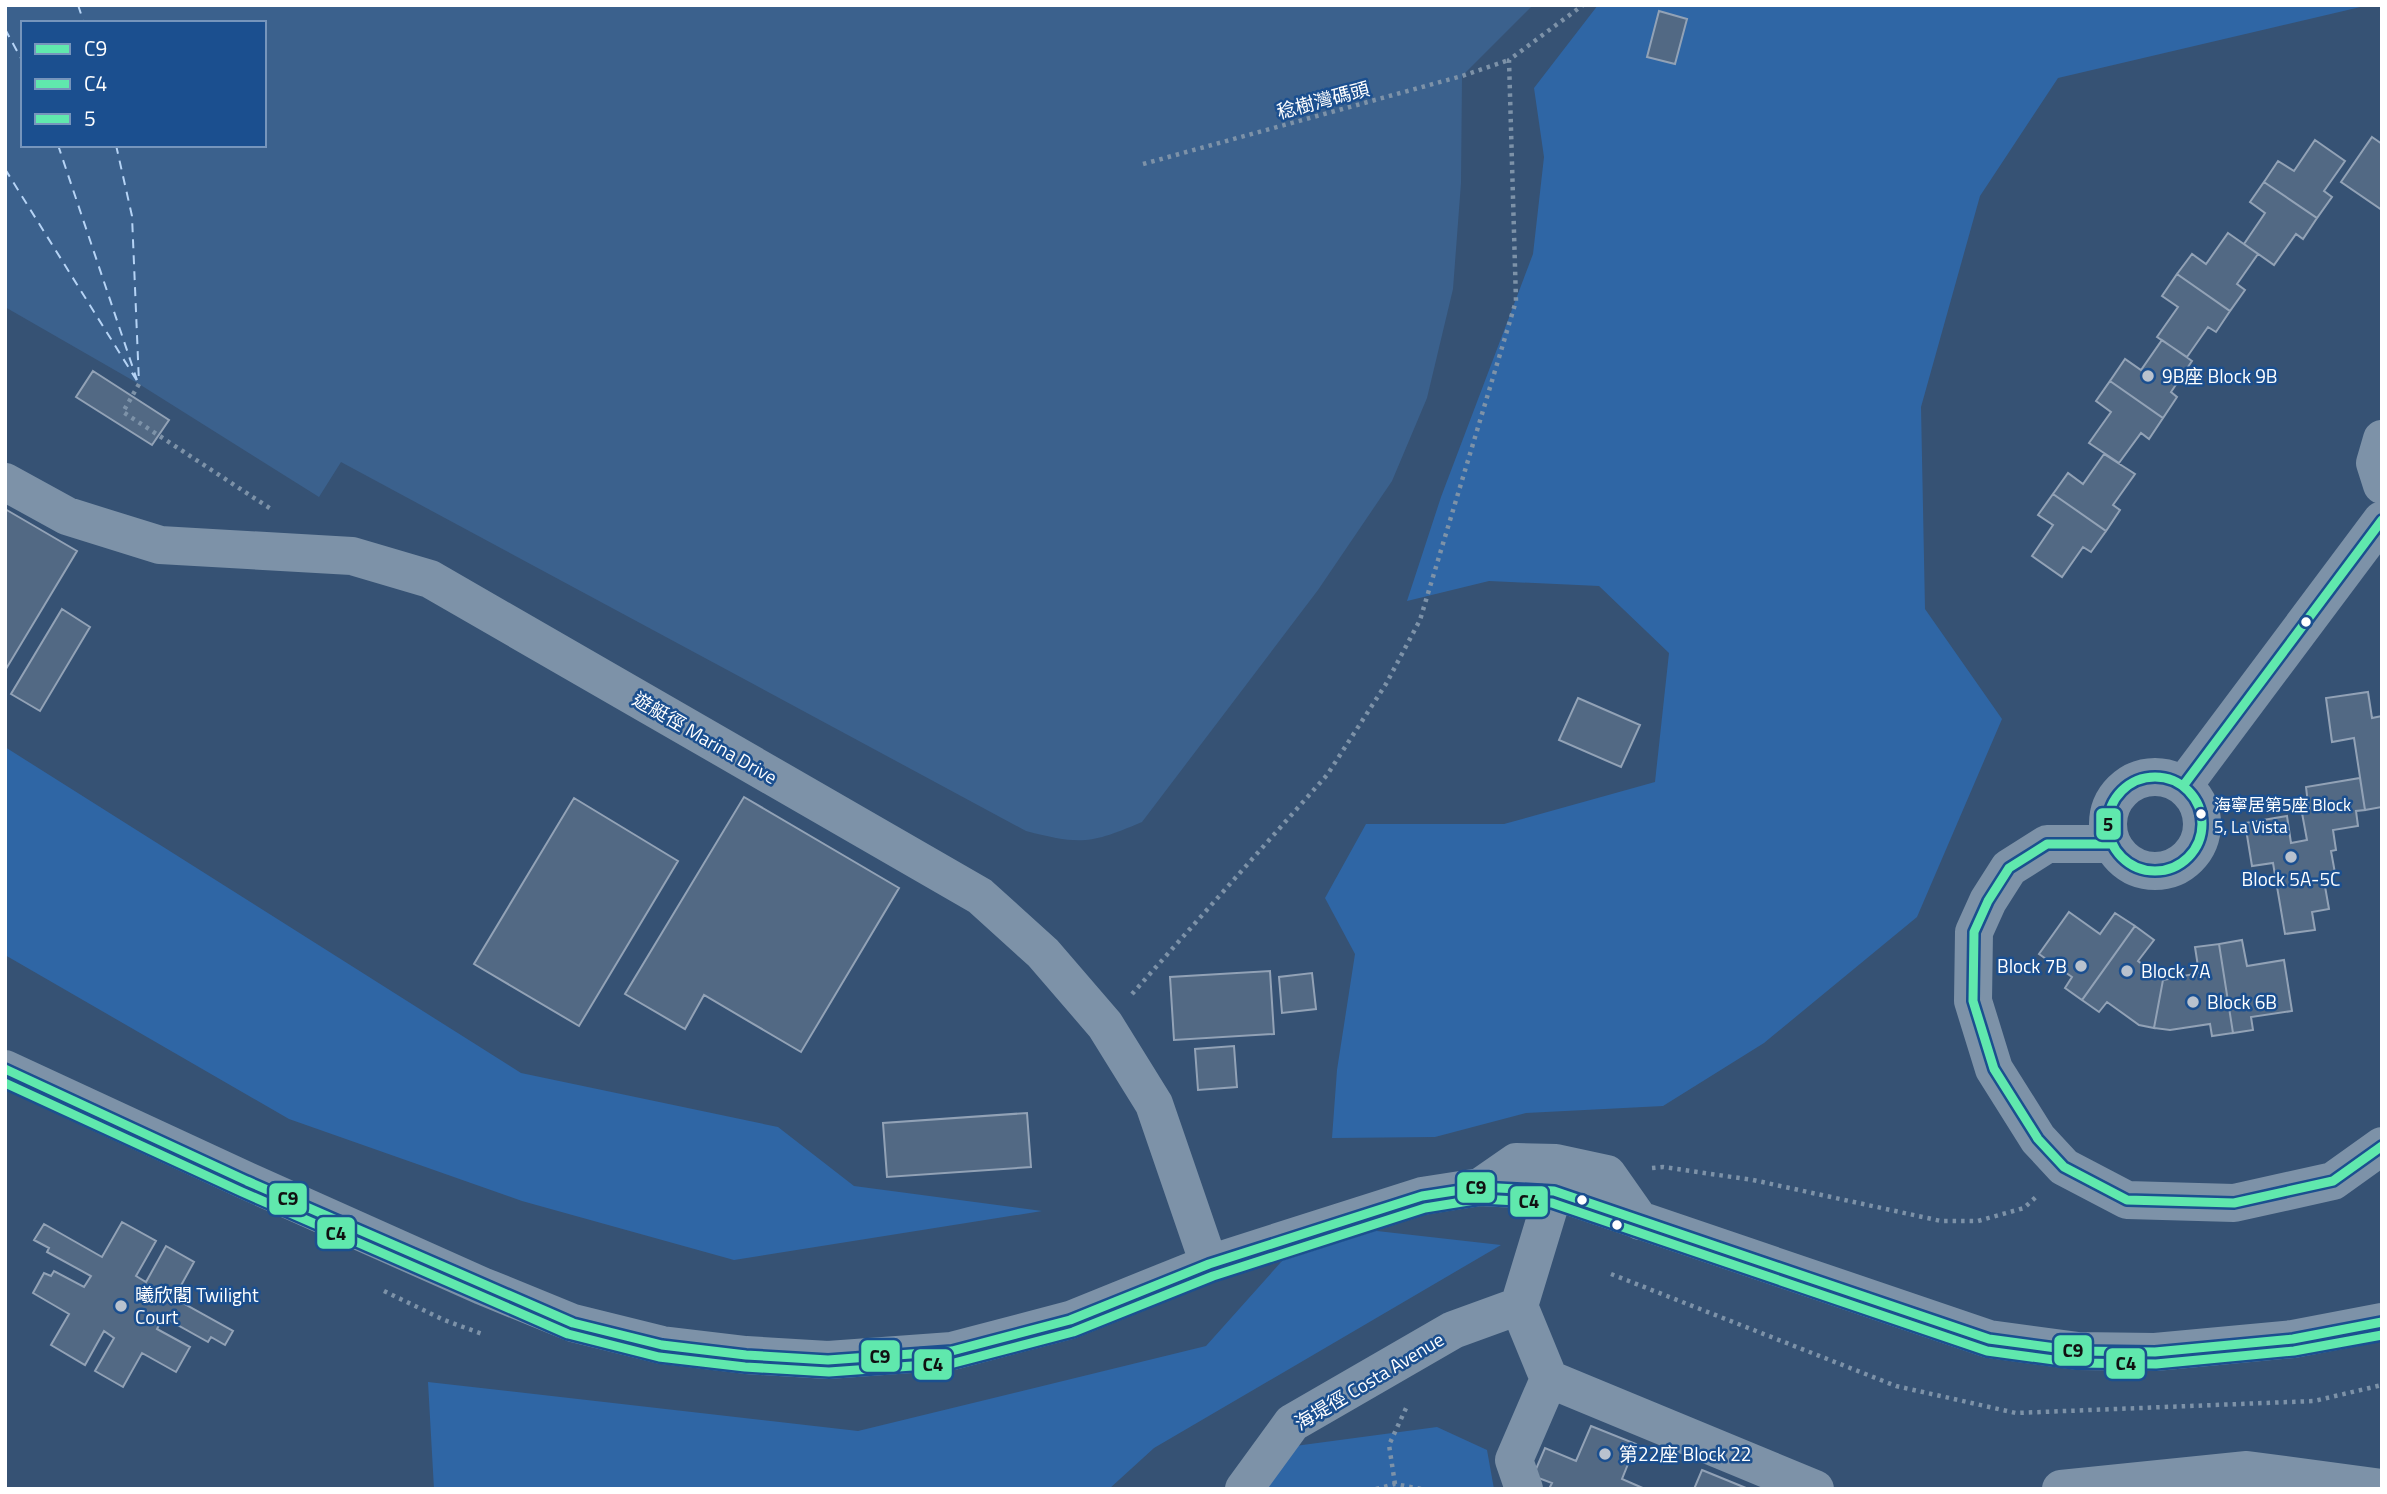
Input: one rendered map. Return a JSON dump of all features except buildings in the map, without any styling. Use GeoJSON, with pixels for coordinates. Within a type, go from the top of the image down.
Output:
{"type":"FeatureCollection","features":[{"type":"Feature","properties":{"kind":"street"},"geometry":{"type":"LineString","coordinates":[[2382,439],[2375,463],[2382,485]]}},
{"type":"Feature","properties":{"kind":"street","name":"遊艇徑 Marina Drive"},"geometry":{"type":"LineString","coordinates":[[5,482],[67,516],[160,545],[352,556],[430,579],[980,896],[1043,953],[1105,1025],[1154,1104],[1209,1264]]}},
{"type":"Feature","properties":{"kind":"street"},"geometry":{"type":"LineString","coordinates":[[2183,786],[2382,520]]}},
{"type":"Feature","properties":{"kind":"street"},"geometry":{"type":"LineString","coordinates":[[2153,777],[2168,779],[2183,786],[2194,797],[2201,812],[2198,843],[2189,857],[2162,871],[2147,870],[2126,861],[2112,844],[2108,829],[2114,800],[2137,780],[2153,777]]}},
{"type":"Feature","properties":{"kind":"street"},"geometry":{"type":"LineString","coordinates":[[2112,844],[2047,844],[2009,868],[1988,901],[1974,932],[1973,1001],[1993,1069],[2038,1139],[2064,1167],[2127,1200],[2234,1202],[2333,1181],[2382,1146]]}},
{"type":"Feature","properties":{"kind":"street"},"geometry":{"type":"LineString","coordinates":[[5,1069],[482,1286],[573,1323],[662,1345],[746,1355],[828,1360],[952,1351],[1070,1320],[1209,1264],[1422,1196],[1480,1187],[1554,1191],[1989,1339],[2014,1343],[2078,1351],[2155,1352],[2293,1339],[2382,1322]]}},
{"type":"Feature","properties":{"kind":"street"},"geometry":{"type":"LineString","coordinates":[[1480,1187],[1516,1162],[1556,1163],[1607,1174],[1640,1221]]}},
{"type":"Feature","properties":{"kind":"street"},"geometry":{"type":"LineString","coordinates":[[1554,1191],[1519,1306],[1549,1379],[1815,1489]]}},
{"type":"Feature","properties":{"kind":"street","name":"海堤徑 Costa Avenue"},"geometry":{"type":"LineString","coordinates":[[1244,1489],[1292,1423],[1453,1331],[1519,1306]]}},
{"type":"Feature","properties":{"kind":"street"},"geometry":{"type":"LineString","coordinates":[[1524,1489],[1514,1460],[1549,1379]]}},
{"type":"Feature","properties":{"kind":"street"},"geometry":{"type":"LineString","coordinates":[[2061,1489],[2183,1483],[2247,1470],[2382,1488]]}},
{"type":"Feature","properties":{"kind":"path","name":"稔樹灣碼頭"},"geometry":{"type":"LineString","coordinates":[[1143,164],[1462,76],[1509,60],[1583,5]]}},
{"type":"Feature","properties":{"kind":"path"},"geometry":{"type":"LineString","coordinates":[[1125,1003],[1327,775],[1386,684],[1420,621],[1517,302],[1509,60]]}},
{"type":"Feature","properties":{"kind":"path"},"geometry":{"type":"LineString","coordinates":[[1643,1169],[1663,1167],[1753,1180],[1941,1221],[1978,1221],[2024,1208],[2064,1167]]}},
{"type":"Feature","properties":{"kind":"path"},"geometry":{"type":"LineString","coordinates":[[1395,1484],[1389,1445],[1400,1416],[1416,1397]]}},
{"type":"Feature","properties":{"kind":"path"},"geometry":{"type":"LineString","coordinates":[[1376,1489],[1395,1484],[1421,1489]]}},
{"type":"Feature","properties":{"kind":"shaded area"},"geometry":{"type":"Polygon","coordinates":[[[5,5],[1533,5],[1462,76],[1461,183],[1453,289],[1427,398],[1392,481],[1318,590],[1142,822],[1110,835],[1073,840],[1026,831],[341,462],[319,497],[139,384],[5,307],[5,5]]]}},
{"type":"Feature","properties":{"kind":"shaded area"},"geometry":{"type":"Polygon","coordinates":[[[1598,5],[2369,5],[2058,78],[1980,196],[1921,407],[1925,609],[2002,719],[1917,917],[1764,1043],[1663,1106],[1526,1113],[1435,1137],[1332,1138],[1337,1070],[1355,954],[1325,898],[1366,824],[1504,824],[1655,782],[1669,653],[1599,586],[1489,581],[1407,601],[1441,497],[1533,254],[1544,157],[1534,88],[1598,5]]]}},
{"type":"Feature","properties":{"kind":"shaded area"},"geometry":{"type":"Polygon","coordinates":[[[5,747],[521,1073],[778,1127],[854,1186],[1042,1211],[734,1260],[522,1201],[289,1119],[5,955],[5,747]]]}},
{"type":"Feature","properties":{"kind":"shaded area"},"geometry":{"type":"Polygon","coordinates":[[[1315,1224],[1501,1245],[1154,1448],[1109,1489],[434,1489],[428,1382],[858,1431],[1206,1346],[1315,1224]]]}},
{"type":"Feature","properties":{"kind":"shaded area"},"geometry":{"type":"Polygon","coordinates":[[[1437,1427],[1487,1450],[1494,1489],[1266,1489],[1295,1446],[1437,1427]]]}},
{"type":"Feature","properties":{"kind":"ferry route"},"geometry":{"type":"LineString","coordinates":[[78,5],[83,21]]}},
{"type":"Feature","properties":{"kind":"ferry route"},"geometry":{"type":"LineString","coordinates":[[5,29],[21,58]]}},
{"type":"Feature","properties":{"kind":"ferry route"},"geometry":{"type":"LineString","coordinates":[[59,147],[137,380]]}},
{"type":"Feature","properties":{"kind":"ferry route"},"geometry":{"type":"LineString","coordinates":[[116,147],[132,216],[139,383]]}},
{"type":"Feature","properties":{"kind":"ferry route"},"geometry":{"type":"LineString","coordinates":[[5,169],[139,384]]}},
{"type":"Feature","properties":{"kind":"transit line","name":"5"},"geometry":{"type":"LineString","coordinates":[[2183,786],[2382,520]]}},
{"type":"Feature","properties":{"kind":"transit line","name":"5"},"geometry":{"type":"LineString","coordinates":[[2155,777],[2173,781],[2188,791],[2198,806],[2202,824],[2198,842],[2188,857],[2173,867],[2155,871],[2137,867],[2122,857],[2112,842],[2108,824],[2112,806],[2122,791],[2137,781],[2155,777]]}},
{"type":"Feature","properties":{"kind":"transit line","name":"5"},"geometry":{"type":"LineString","coordinates":[[2112,844],[2047,844],[2009,868],[1988,901],[1974,932],[1973,1001],[1994,1069],[2038,1139],[2064,1167],[2127,1200],[2234,1203],[2333,1181],[2382,1146]]}},
{"type":"Feature","properties":{"kind":"transit line","name":"C9"},"geometry":{"type":"LineString","coordinates":[[5,1069],[247,1181],[573,1323],[662,1345],[746,1355],[828,1360],[952,1351],[1070,1320],[1209,1264],[1422,1196],[1480,1187],[1554,1191],[1989,1339],[2078,1351],[2155,1352],[2293,1339],[2382,1322]]}},
{"type":"Feature","properties":{"kind":"transit line","name":"C4"},"geometry":{"type":"LineString","coordinates":[[5,1083],[242,1192],[568,1334],[659,1357],[745,1367],[829,1372],[954,1363],[1073,1332],[1213,1276],[1425,1208],[1481,1199],[1552,1203],[1987,1351],[2076,1363],[2156,1364],[2294,1351],[2382,1335]]}},
{"type":"Feature","properties":{"kind":"place","name":"9B座 Block 9B"},"geometry":{"type":"Point","coordinates":[2148,376]}},
{"type":"Feature","properties":{"kind":"place","name":"海寧居第5座 Block 5, La Vista"},"geometry":{"type":"Point","coordinates":[2201,814]}},
{"type":"Feature","properties":{"kind":"place","name":"Block 5A-5C"},"geometry":{"type":"Point","coordinates":[2291,857]}},
{"type":"Feature","properties":{"kind":"place","name":"Block 7B"},"geometry":{"type":"Point","coordinates":[2081,966]}},
{"type":"Feature","properties":{"kind":"place","name":"Block 7A"},"geometry":{"type":"Point","coordinates":[2127,971]}},
{"type":"Feature","properties":{"kind":"place","name":"Block 6B"},"geometry":{"type":"Point","coordinates":[2193,1002]}},
{"type":"Feature","properties":{"kind":"place","name":"曦欣閣 Twilight Court"},"geometry":{"type":"Point","coordinates":[121,1306]}},
{"type":"Feature","properties":{"kind":"place","name":"第22座 Block 22"},"geometry":{"type":"Point","coordinates":[1605,1454]}}]}
